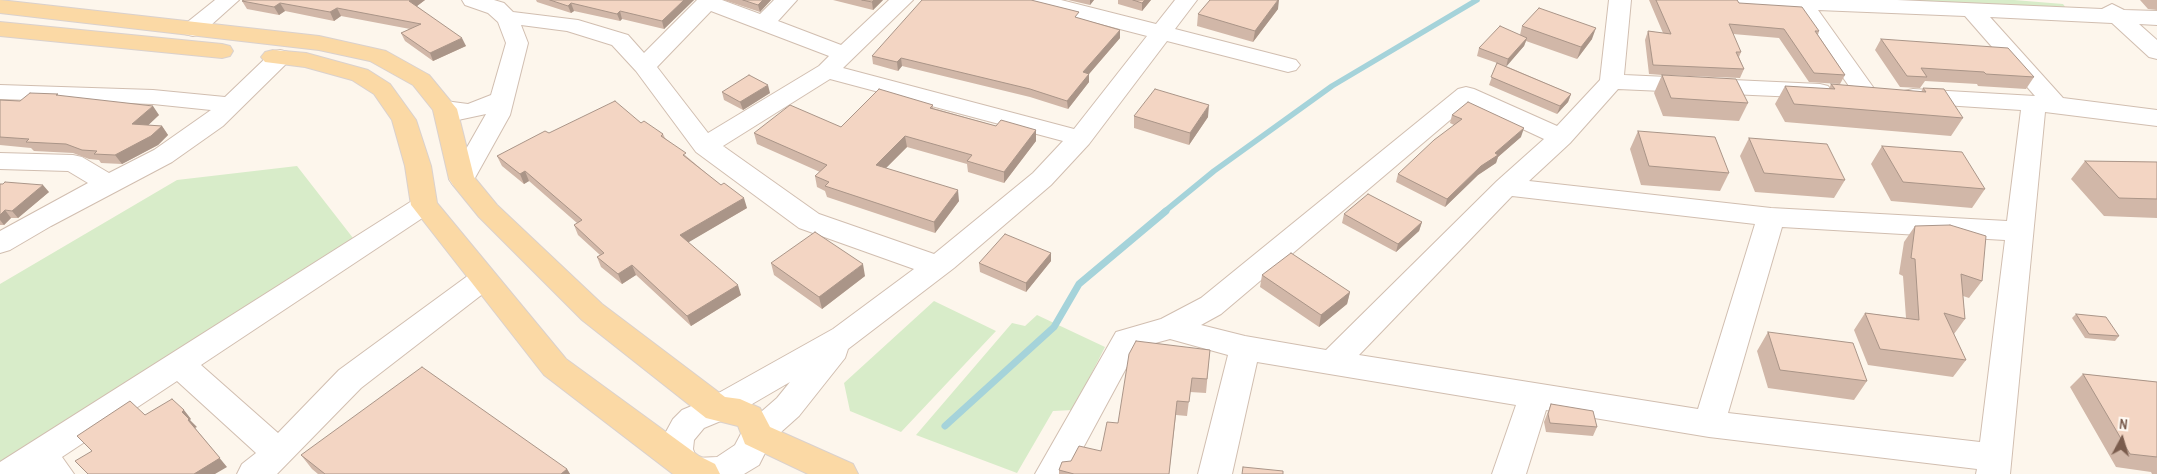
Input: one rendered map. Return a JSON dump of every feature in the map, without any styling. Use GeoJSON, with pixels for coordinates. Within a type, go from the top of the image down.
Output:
{"type":"FeatureCollection","features":[{"type":"Feature","properties":{"kind":"main road"},"geometry":{"type":"LineString","coordinates":[[0,6],[319,43],[378,56],[421,80],[445,109],[462,179],[488,211],[592,312],[717,409],[734,410],[749,417],[754,425],[756,435],[840,474]]}},
{"type":"Feature","properties":{"kind":"main road"},"geometry":{"type":"LineString","coordinates":[[0,29],[306,60],[360,75],[382,89],[404,120],[418,166],[424,204],[555,367],[694,468]]}},
{"type":"Feature","properties":{"kind":"street"},"geometry":{"type":"LineString","coordinates":[[193,29],[228,0]]}},
{"type":"Feature","properties":{"kind":"street"},"geometry":{"type":"LineString","coordinates":[[765,22],[786,0]]}},
{"type":"Feature","properties":{"kind":"street"},"geometry":{"type":"LineString","coordinates":[[705,146],[827,71],[902,0]]}},
{"type":"Feature","properties":{"kind":"street"},"geometry":{"type":"LineString","coordinates":[[1035,0],[1288,64]]}},
{"type":"Feature","properties":{"kind":"street"},"geometry":{"type":"LineString","coordinates":[[844,337],[788,407],[756,435],[754,445],[747,455],[737,463],[711,472],[694,468],[676,449],[678,439],[684,428],[704,413],[717,409],[844,337],[937,266],[1042,179],[1080,138],[1186,0]]}},
{"type":"Feature","properties":{"kind":"street"},"geometry":{"type":"LineString","coordinates":[[1332,363],[1506,187],[1561,137],[1612,82],[1620,0]]}},
{"type":"Feature","properties":{"kind":"street"},"geometry":{"type":"LineString","coordinates":[[1748,0],[2157,18]]}},
{"type":"Feature","properties":{"kind":"street"},"geometry":{"type":"LineString","coordinates":[[2102,0],[2157,52]]}},
{"type":"Feature","properties":{"kind":"street"},"geometry":{"type":"LineString","coordinates":[[644,66],[708,1],[845,54]]}},
{"type":"Feature","properties":{"kind":"street"},"geometry":{"type":"LineString","coordinates":[[1802,2],[1882,95]]}},
{"type":"Feature","properties":{"kind":"street"},"geometry":{"type":"LineString","coordinates":[[491,5],[522,18],[570,25],[620,40],[644,66],[705,146],[809,221],[937,266]]}},
{"type":"Feature","properties":{"kind":"street"},"geometry":{"type":"LineString","coordinates":[[462,179],[498,114],[500,100],[517,43],[491,5]]}},
{"type":"Feature","properties":{"kind":"street"},"geometry":{"type":"LineString","coordinates":[[1972,11],[2045,104]]}},
{"type":"Feature","properties":{"kind":"street"},"geometry":{"type":"LineString","coordinates":[[0,243],[41,219],[163,156],[214,120],[280,57]]}},
{"type":"Feature","properties":{"kind":"street"},"geometry":{"type":"LineString","coordinates":[[827,71],[1080,138]]}},
{"type":"Feature","properties":{"kind":"street"},"geometry":{"type":"LineString","coordinates":[[1612,82],[2045,104],[2157,118]]}},
{"type":"Feature","properties":{"kind":"street"},"geometry":{"type":"LineString","coordinates":[[0,92],[153,97],[231,105]]}},
{"type":"Feature","properties":{"kind":"street"},"geometry":{"type":"LineString","coordinates":[[1052,474],[1127,340],[1170,328],[1211,306],[1466,94],[1561,137]]}},
{"type":"Feature","properties":{"kind":"street"},"geometry":{"type":"LineString","coordinates":[[445,109],[458,112],[472,111],[500,100]]}},
{"type":"Feature","properties":{"kind":"street"},"geometry":{"type":"LineString","coordinates":[[1170,328],[1245,348],[1332,363],[1709,424],[1994,466],[2018,231],[2026,180],[2045,104]]}},
{"type":"Feature","properties":{"kind":"street"},"geometry":{"type":"LineString","coordinates":[[0,161],[73,163],[109,184]]}},
{"type":"Feature","properties":{"kind":"street"},"geometry":{"type":"LineString","coordinates":[[1506,187],[1771,217],[2018,231]]}},
{"type":"Feature","properties":{"kind":"street"},"geometry":{"type":"LineString","coordinates":[[9,474],[48,464],[179,364],[424,204]]}},
{"type":"Feature","properties":{"kind":"street"},"geometry":{"type":"LineString","coordinates":[[1709,424],[1771,217]]}},
{"type":"Feature","properties":{"kind":"street"},"geometry":{"type":"LineString","coordinates":[[254,474],[279,453],[350,379],[483,279]]}},
{"type":"Feature","properties":{"kind":"street"},"geometry":{"type":"LineString","coordinates":[[1214,474],[1245,348]]}},
{"type":"Feature","properties":{"kind":"street"},"geometry":{"type":"LineString","coordinates":[[179,364],[279,453]]}},
{"type":"Feature","properties":{"kind":"street"},"geometry":{"type":"LineString","coordinates":[[1509,474],[1535,396]]}},
{"type":"Feature","properties":{"kind":"green space"},"geometry":{"type":"Polygon","coordinates":[[[1838,0],[2014,0],[2063,4],[2069,12],[1838,0]]]}},
{"type":"Feature","properties":{"kind":"green space"},"geometry":{"type":"Polygon","coordinates":[[[297,166],[353,238],[0,464],[0,284],[177,180],[297,166]]]}},
{"type":"Feature","properties":{"kind":"green space"},"geometry":{"type":"Polygon","coordinates":[[[934,301],[996,331],[901,432],[850,411],[844,383],[934,301]]]}},
{"type":"Feature","properties":{"kind":"green space"},"geometry":{"type":"Polygon","coordinates":[[[1037,315],[1105,347],[1073,410],[1053,411],[1017,473],[916,435],[1012,323],[1025,326],[1037,315]]]}},
{"type":"Feature","properties":{"kind":"building"},"geometry":{"type":"Polygon","coordinates":[[[411,0],[409,1],[462,38],[430,53],[401,33],[421,24],[337,8],[330,12],[280,3],[274,7],[242,1],[411,0]]]}},
{"type":"Feature","properties":{"kind":"building"},"geometry":{"type":"Polygon","coordinates":[[[550,0],[684,0],[662,21],[620,11],[617,14],[571,3],[568,6],[550,0]]]}},
{"type":"Feature","properties":{"kind":"building"},"geometry":{"type":"Polygon","coordinates":[[[743,0],[763,0],[758,5],[743,0]]]}},
{"type":"Feature","properties":{"kind":"building"},"geometry":{"type":"Polygon","coordinates":[[[922,0],[1031,0],[1079,12],[1075,17],[1120,30],[1083,72],[1089,74],[1067,101],[1030,89],[901,58],[897,62],[872,56],[922,0]]]}},
{"type":"Feature","properties":{"kind":"building"},"geometry":{"type":"Polygon","coordinates":[[[1133,0],[1145,0],[1142,3],[1133,0]]]}},
{"type":"Feature","properties":{"kind":"building"},"geometry":{"type":"Polygon","coordinates":[[[1210,0],[1278,0],[1255,31],[1198,14],[1210,0]]]}},
{"type":"Feature","properties":{"kind":"building"},"geometry":{"type":"Polygon","coordinates":[[[1656,0],[1737,0],[1739,3],[1802,7],[1819,31],[1815,31],[1845,75],[1814,73],[1784,29],[1729,24],[1741,52],[1736,52],[1744,69],[1653,65],[1648,31],[1671,34],[1656,0]]]}},
{"type":"Feature","properties":{"kind":"building"},"geometry":{"type":"Polygon","coordinates":[[[1539,8],[1596,28],[1581,47],[1522,26],[1539,8]]]}},
{"type":"Feature","properties":{"kind":"building"},"geometry":{"type":"Polygon","coordinates":[[[1500,26],[1527,38],[1508,59],[1479,48],[1500,26]]]}},
{"type":"Feature","properties":{"kind":"building"},"geometry":{"type":"Polygon","coordinates":[[[1881,39],[2008,48],[2034,77],[1921,68],[1927,77],[1907,76],[1881,39]]]}},
{"type":"Feature","properties":{"kind":"building"},"geometry":{"type":"Polygon","coordinates":[[[1497,63],[1571,94],[1560,106],[1491,77],[1497,63]]]}},
{"type":"Feature","properties":{"kind":"building"},"geometry":{"type":"Polygon","coordinates":[[[749,75],[768,85],[740,102],[722,92],[749,75]]]}},
{"type":"Feature","properties":{"kind":"building"},"geometry":{"type":"Polygon","coordinates":[[[1662,75],[1736,79],[1748,103],[1671,98],[1662,75]]]}},
{"type":"Feature","properties":{"kind":"building"},"geometry":{"type":"Polygon","coordinates":[[[1831,84],[1926,92],[1923,88],[1944,89],[1963,118],[1794,104],[1785,86],[1835,89],[1831,84]]]}},
{"type":"Feature","properties":{"kind":"building"},"geometry":{"type":"Polygon","coordinates":[[[879,89],[933,105],[930,108],[996,126],[1001,120],[1036,130],[1004,172],[967,161],[972,155],[905,136],[876,165],[958,190],[934,222],[825,186],[829,182],[815,176],[827,165],[754,133],[790,105],[841,127],[879,89]]]}},
{"type":"Feature","properties":{"kind":"building"},"geometry":{"type":"Polygon","coordinates":[[[1155,89],[1209,105],[1190,133],[1134,116],[1155,89]]]}},
{"type":"Feature","properties":{"kind":"building"},"geometry":{"type":"Polygon","coordinates":[[[30,93],[58,94],[56,95],[153,106],[132,124],[162,126],[151,136],[115,155],[94,154],[97,151],[82,150],[66,144],[26,142],[29,139],[0,137],[0,100],[20,101],[30,93]]]}},
{"type":"Feature","properties":{"kind":"building"},"geometry":{"type":"Polygon","coordinates":[[[615,101],[641,123],[644,121],[663,134],[661,136],[686,153],[683,155],[721,185],[724,183],[744,198],[680,235],[738,285],[687,316],[632,265],[618,274],[597,257],[604,253],[574,225],[582,220],[525,171],[520,174],[497,156],[545,131],[549,133],[615,101]]]}},
{"type":"Feature","properties":{"kind":"building"},"geometry":{"type":"Polygon","coordinates":[[[1468,102],[1524,128],[1495,153],[1498,155],[1481,166],[1447,199],[1398,174],[1434,140],[1462,119],[1452,115],[1468,102]]]}},
{"type":"Feature","properties":{"kind":"building"},"geometry":{"type":"Polygon","coordinates":[[[1638,131],[1715,137],[1729,173],[1649,166],[1638,131]]]}},
{"type":"Feature","properties":{"kind":"building"},"geometry":{"type":"Polygon","coordinates":[[[1749,138],[1827,144],[1845,180],[1764,173],[1749,138]]]}},
{"type":"Feature","properties":{"kind":"building"},"geometry":{"type":"Polygon","coordinates":[[[1882,146],[1962,152],[1985,189],[1903,182],[1882,146]]]}},
{"type":"Feature","properties":{"kind":"building"},"geometry":{"type":"Polygon","coordinates":[[[2085,161],[2157,162],[2157,199],[2119,198],[2085,161]]]}},
{"type":"Feature","properties":{"kind":"building"},"geometry":{"type":"Polygon","coordinates":[[[5,182],[43,185],[12,211],[5,210],[0,215],[0,184],[5,182]]]}},
{"type":"Feature","properties":{"kind":"building"},"geometry":{"type":"Polygon","coordinates":[[[1368,194],[1422,222],[1398,244],[1344,214],[1368,194]]]}},
{"type":"Feature","properties":{"kind":"building"},"geometry":{"type":"Polygon","coordinates":[[[1950,225],[1986,236],[1982,281],[1961,274],[1965,319],[1944,313],[1966,360],[1880,349],[1865,313],[1919,320],[1915,259],[1911,258],[1915,226],[1950,225]]]}},
{"type":"Feature","properties":{"kind":"building"},"geometry":{"type":"Polygon","coordinates":[[[815,232],[863,264],[819,297],[771,263],[815,232]]]}},
{"type":"Feature","properties":{"kind":"building"},"geometry":{"type":"Polygon","coordinates":[[[1005,234],[1051,253],[1026,283],[979,263],[1005,234]]]}},
{"type":"Feature","properties":{"kind":"building"},"geometry":{"type":"Polygon","coordinates":[[[1291,253],[1350,292],[1321,315],[1262,275],[1291,253]]]}},
{"type":"Feature","properties":{"kind":"building"},"geometry":{"type":"Polygon","coordinates":[[[2076,314],[2106,317],[2119,336],[2089,334],[2076,314]]]}},
{"type":"Feature","properties":{"kind":"building"},"geometry":{"type":"Polygon","coordinates":[[[1768,332],[1853,343],[1867,381],[1780,370],[1768,332]]]}},
{"type":"Feature","properties":{"kind":"building"},"geometry":{"type":"Polygon","coordinates":[[[1136,341],[1210,350],[1207,379],[1192,378],[1189,402],[1177,401],[1169,474],[1074,474],[1059,470],[1062,462],[1071,461],[1079,446],[1101,451],[1107,422],[1118,423],[1129,354],[1136,341]]]}},
{"type":"Feature","properties":{"kind":"building"},"geometry":{"type":"Polygon","coordinates":[[[422,367],[567,469],[561,474],[325,474],[301,455],[422,367]]]}},
{"type":"Feature","properties":{"kind":"building"},"geometry":{"type":"Polygon","coordinates":[[[2083,374],[2157,382],[2157,457],[2130,454],[2083,374]]]}},
{"type":"Feature","properties":{"kind":"building"},"geometry":{"type":"Polygon","coordinates":[[[172,399],[184,410],[182,412],[188,420],[220,458],[194,474],[88,474],[75,461],[92,451],[77,436],[130,401],[145,415],[172,399]]]}},
{"type":"Feature","properties":{"kind":"building"},"geometry":{"type":"Polygon","coordinates":[[[1551,404],[1593,411],[1597,427],[1550,423],[1548,414],[1551,404]]]}},
{"type":"Feature","properties":{"kind":"building"},"geometry":{"type":"Polygon","coordinates":[[[1243,467],[1283,471],[1283,474],[1242,474],[1243,467]]]}},
{"type":"Feature","properties":{"kind":"waterway"},"geometry":{"type":"LineString","coordinates":[[1164,212],[1214,171],[1332,86],[1477,0]]}},
{"type":"Feature","properties":{"kind":"waterway"},"geometry":{"type":"LineString","coordinates":[[945,426],[1054,327],[1079,284],[1166,211]]}}]}
